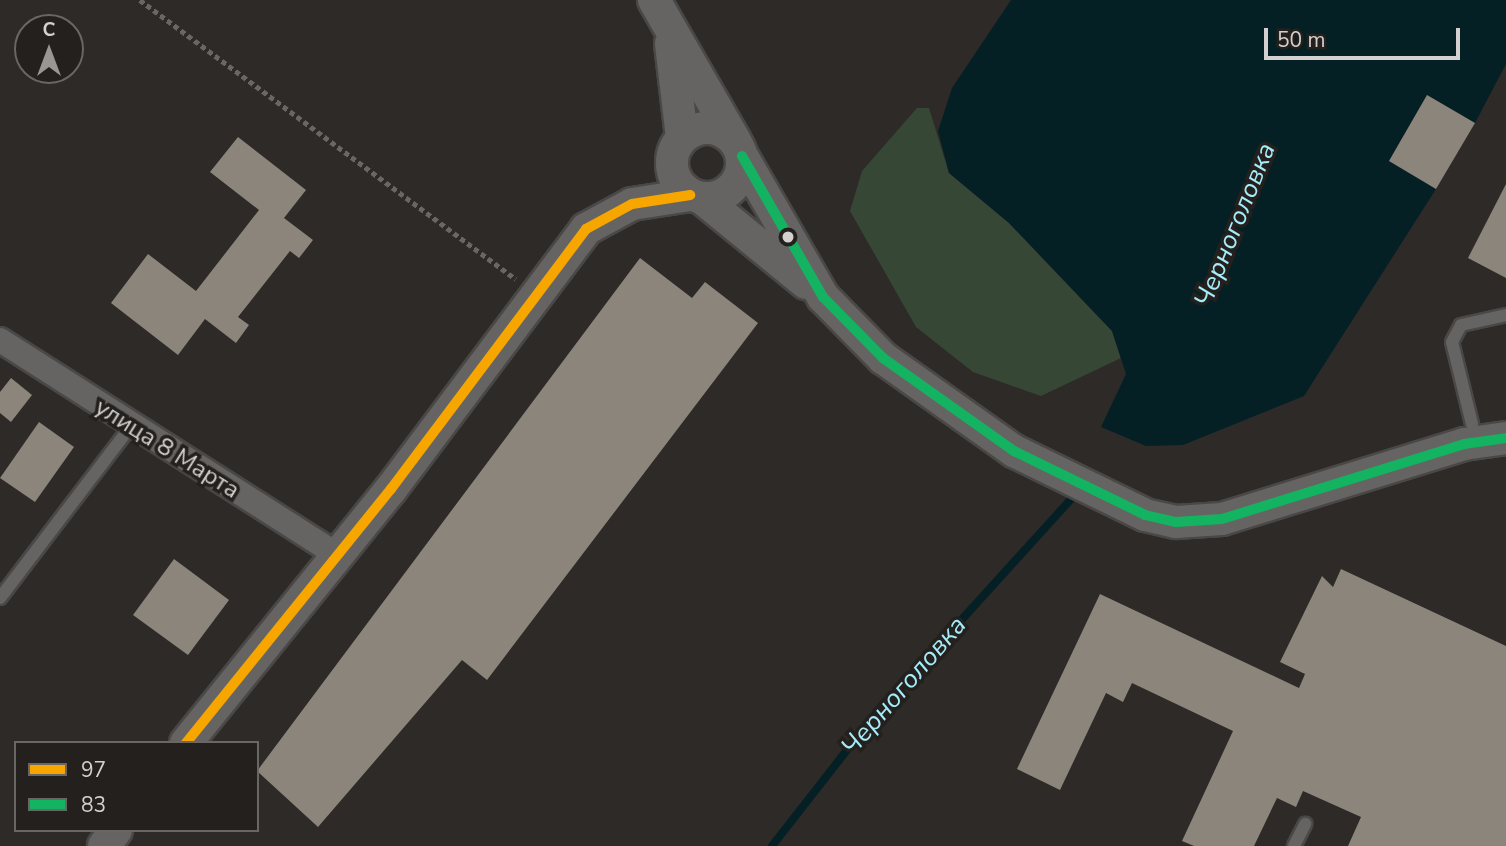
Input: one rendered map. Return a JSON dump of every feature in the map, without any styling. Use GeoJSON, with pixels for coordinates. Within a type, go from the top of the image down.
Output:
{"type":"FeatureCollection","features":[{"type":"Feature","properties":{"kind":"street"},"geometry":{"type":"LineString","coordinates":[[664,11],[679,141],[671,167],[697,197],[823,297],[883,358],[1014,451],[1145,515],[1176,522],[1222,519],[1464,444],[1506,438]]}},
{"type":"Feature","properties":{"kind":"street"},"geometry":{"type":"LineString","coordinates":[[664,11],[738,149],[823,297]]}},
{"type":"Feature","properties":{"kind":"street"},"geometry":{"type":"LineString","coordinates":[[632,204],[679,141],[715,129],[738,149]]}},
{"type":"Feature","properties":{"kind":"street"},"geometry":{"type":"LineString","coordinates":[[188,741],[336,554],[586,229],[632,204],[697,197],[734,187],[738,149]]}},
{"type":"Feature","properties":{"kind":"street","name":"улица 8 Марта"},"geometry":{"type":"LineString","coordinates":[[0,340],[131,426],[336,554]]}},
{"type":"Feature","properties":{"kind":"street"},"geometry":{"type":"LineString","coordinates":[[1222,519],[1363,456],[1472,424],[1506,417]]}},
{"type":"Feature","properties":{"kind":"lane"},"geometry":{"type":"LineString","coordinates":[[1472,424],[1452,342],[1461,325],[1506,315]]}},
{"type":"Feature","properties":{"kind":"lane"},"geometry":{"type":"LineString","coordinates":[[0,598],[131,426]]}},
{"type":"Feature","properties":{"kind":"lane"},"geometry":{"type":"LineString","coordinates":[[1294,846],[1305,824]]}},
{"type":"Feature","properties":{"kind":"path"},"geometry":{"type":"LineString","coordinates":[[140,0],[536,296]]}},
{"type":"Feature","properties":{"kind":"green space"},"geometry":{"type":"Polygon","coordinates":[[[917,108],[929,108],[949,173],[1009,223],[1112,331],[1121,358],[1041,396],[973,372],[916,327],[850,211],[862,171],[917,108]]]}},
{"type":"Feature","properties":{"kind":"water"},"geometry":{"type":"Polygon","coordinates":[[[1011,0],[1506,0],[1506,64],[1475,123],[1427,95],[1389,161],[1436,189],[1304,396],[1183,445],[1146,446],[1101,427],[1126,374],[1112,331],[1009,223],[949,173],[938,131],[952,88],[1011,0]]]}},
{"type":"Feature","properties":{"kind":"building"},"geometry":{"type":"Polygon","coordinates":[[[1427,95],[1475,123],[1436,189],[1389,161],[1427,95]]]}},
{"type":"Feature","properties":{"kind":"building"},"geometry":{"type":"Polygon","coordinates":[[[238,137],[306,190],[284,218],[313,240],[299,258],[290,251],[238,317],[249,325],[236,343],[205,319],[178,355],[111,303],[148,254],[196,291],[259,210],[210,172],[238,137]]]}},
{"type":"Feature","properties":{"kind":"building"},"geometry":{"type":"Polygon","coordinates":[[[1506,184],[1506,278],[1468,258],[1506,184]]]}},
{"type":"Feature","properties":{"kind":"building"},"geometry":{"type":"Polygon","coordinates":[[[640,258],[692,298],[705,282],[758,323],[487,680],[462,660],[318,827],[259,773],[259,768],[640,258]]]}},
{"type":"Feature","properties":{"kind":"building"},"geometry":{"type":"Polygon","coordinates":[[[11,378],[32,395],[11,422],[0,413],[0,392],[11,378]]]}},
{"type":"Feature","properties":{"kind":"building"},"geometry":{"type":"Polygon","coordinates":[[[39,422],[74,447],[35,502],[0,478],[39,422]]]}},
{"type":"Feature","properties":{"kind":"building"},"geometry":{"type":"Polygon","coordinates":[[[174,559],[229,600],[188,655],[133,615],[174,559]]]}},
{"type":"Feature","properties":{"kind":"building"},"geometry":{"type":"Polygon","coordinates":[[[1341,569],[1506,646],[1506,846],[1348,846],[1361,817],[1303,791],[1296,807],[1277,798],[1254,846],[1194,846],[1182,841],[1233,731],[1132,683],[1123,702],[1106,693],[1060,790],[1017,769],[1100,594],[1299,688],[1305,674],[1280,662],[1322,576],[1333,587],[1341,569]]]}},
{"type":"Feature","properties":{"kind":"waterway","name":"Черноголовка"},"geometry":{"type":"LineString","coordinates":[[772,846],[868,723],[1070,500]]}},
{"type":"Feature","properties":{"kind":"transit line","name":"83"},"geometry":{"type":"LineString","coordinates":[[742,156],[823,297],[883,358],[1014,451],[1145,515],[1176,522],[1222,519],[1464,444],[1506,438]]}},
{"type":"Feature","properties":{"kind":"transit line","name":"97"},"geometry":{"type":"LineString","coordinates":[[188,741],[391,489],[586,229],[632,204],[690,195]]}}]}
